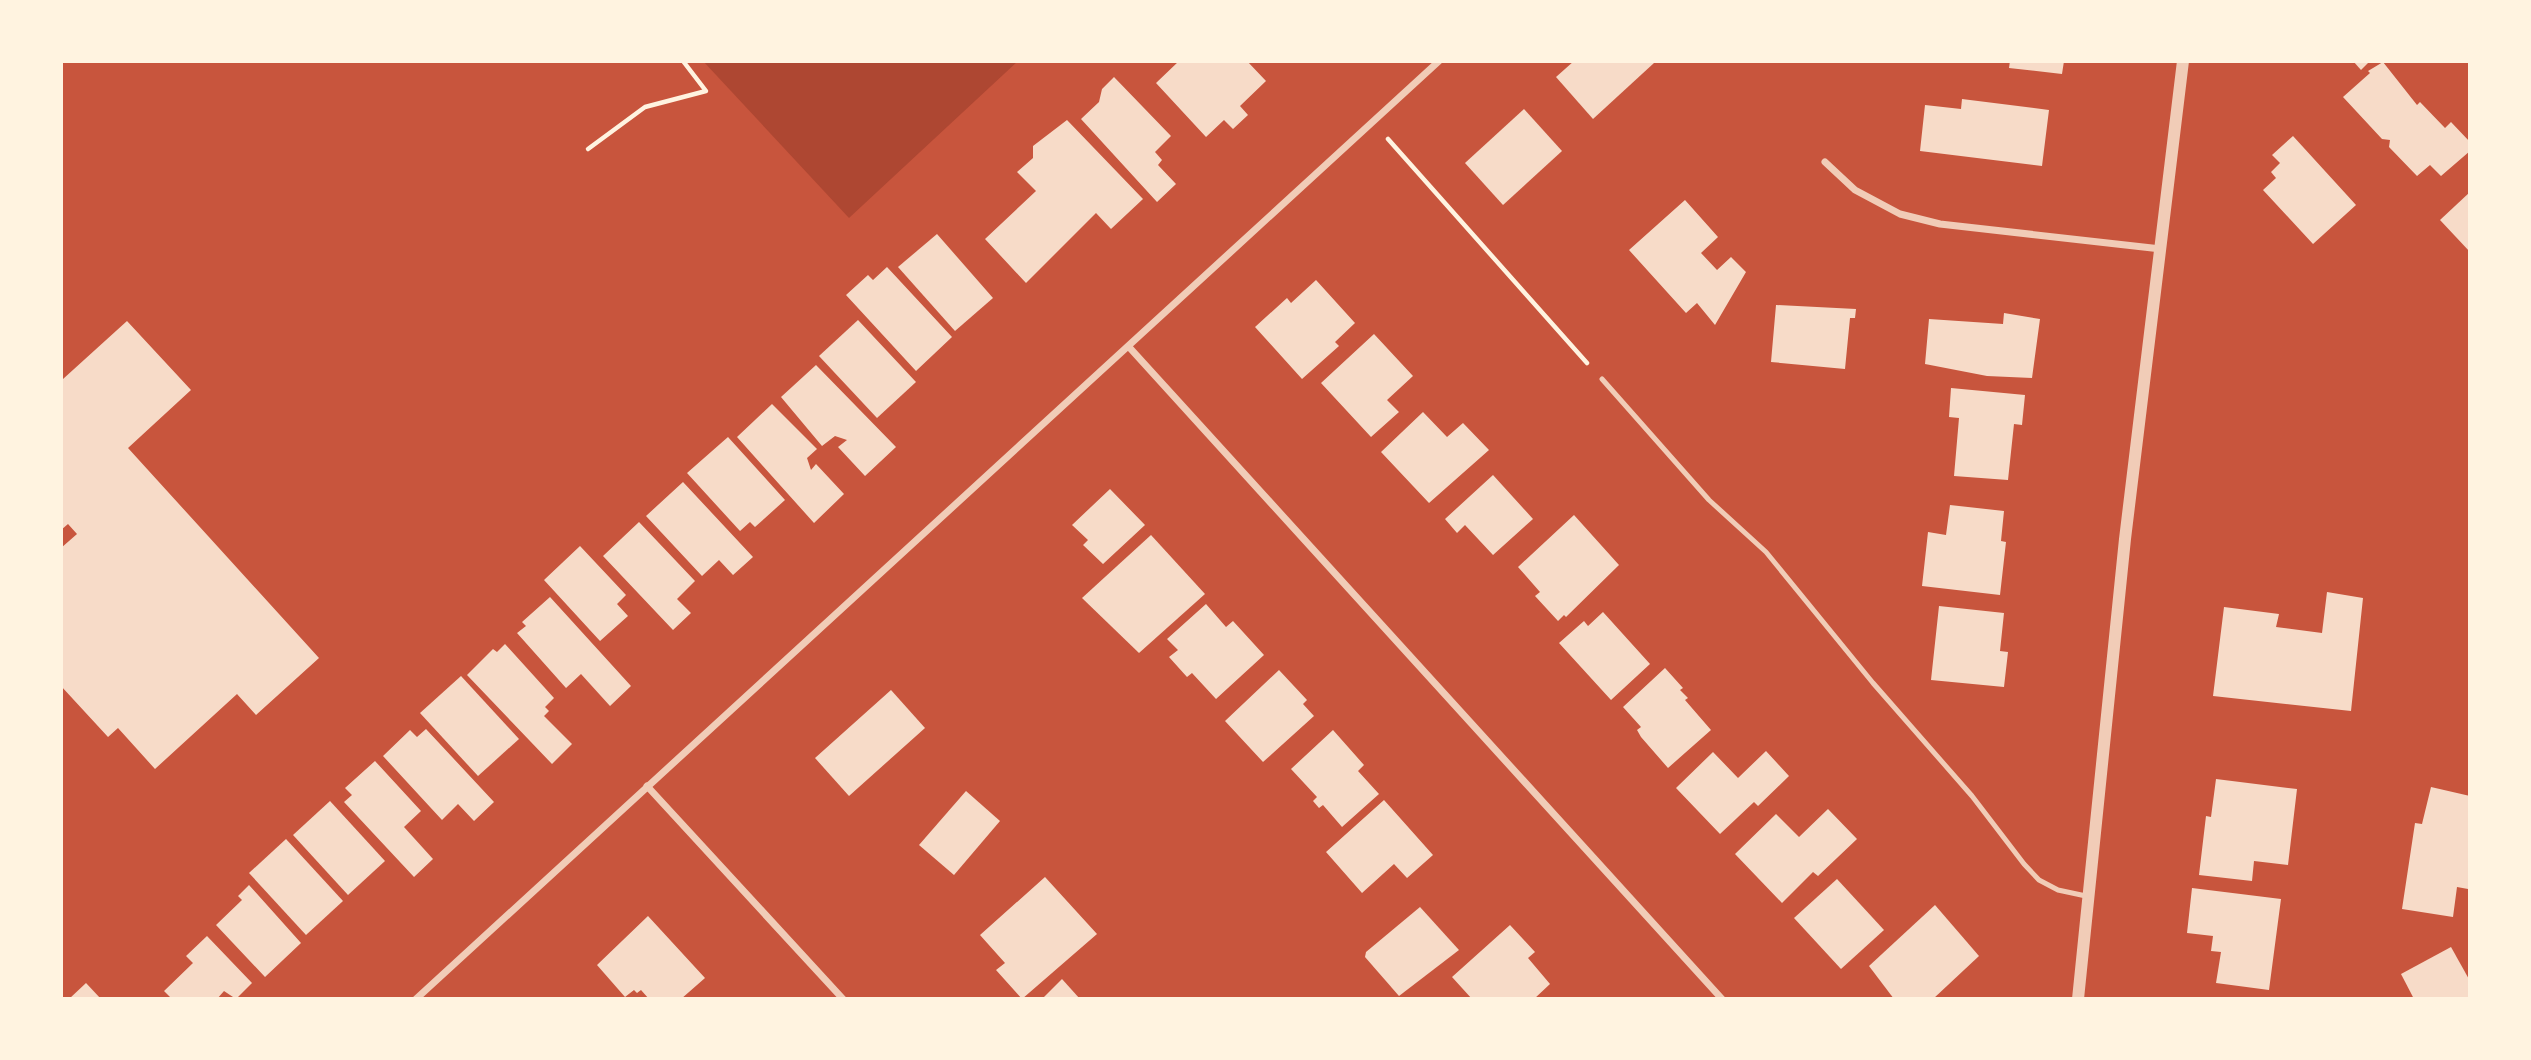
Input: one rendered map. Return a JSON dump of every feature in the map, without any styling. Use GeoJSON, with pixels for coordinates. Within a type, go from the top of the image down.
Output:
{"type":"FeatureCollection","features":[{"type":"Feature","properties":{"kind":"street"},"geometry":{"type":"LineString","coordinates":[[416,999],[1439,61]]}},
{"type":"Feature","properties":{"kind":"street"},"geometry":{"type":"LineString","coordinates":[[2078,999],[2125,539],[2163,250],[2183,61]]}},
{"type":"Feature","properties":{"kind":"street"},"geometry":{"type":"LineString","coordinates":[[1825,162],[1855,190],[1900,214],[1940,223],[2163,250]]}},
{"type":"Feature","properties":{"kind":"street"},"geometry":{"type":"LineString","coordinates":[[1129,347],[1722,999]]}},
{"type":"Feature","properties":{"kind":"street"},"geometry":{"type":"LineString","coordinates":[[647,786],[843,999]]}},
{"type":"Feature","properties":{"kind":"lane"},"geometry":{"type":"LineString","coordinates":[[1602,379],[1709,500],[1766,552],[1873,683],[1972,796],[2039,880],[2058,890],[2090,897]]}},
{"type":"Feature","properties":{"kind":"path"},"geometry":{"type":"LineString","coordinates":[[588,149],[645,107],[706,91],[683,61]]}},
{"type":"Feature","properties":{"kind":"path"},"geometry":{"type":"LineString","coordinates":[[1373,123],[1602,379]]}},
{"type":"Feature","properties":{"kind":"shaded area"},"geometry":{"type":"Polygon","coordinates":[[[703,61],[1018,61],[849,218],[703,61]]]}},
{"type":"Feature","properties":{"kind":"building"},"geometry":{"type":"Polygon","coordinates":[[[1179,61],[1247,61],[1266,81],[1240,106],[1248,115],[1233,129],[1224,120],[1206,137],[1156,83],[1179,61]]]}},
{"type":"Feature","properties":{"kind":"building"},"geometry":{"type":"Polygon","coordinates":[[[1574,61],[1654,63],[1593,119],[1556,77],[1574,61]]]}},
{"type":"Feature","properties":{"kind":"building"},"geometry":{"type":"Polygon","coordinates":[[[2010,61],[2064,61],[2062,74],[2009,68],[2010,61]]]}},
{"type":"Feature","properties":{"kind":"building"},"geometry":{"type":"Polygon","coordinates":[[[2353,61],[2370,61],[2361,70],[2353,61]]]}},
{"type":"Feature","properties":{"kind":"building"},"geometry":{"type":"Polygon","coordinates":[[[2383,62],[2417,105],[2420,102],[2445,128],[2451,122],[2470,142],[2470,151],[2441,176],[2430,165],[2417,176],[2389,147],[2390,140],[2382,139],[2343,97],[2370,73],[2368,71],[2383,62]]]}},
{"type":"Feature","properties":{"kind":"building"},"geometry":{"type":"Polygon","coordinates":[[[1114,77],[1171,136],[1155,152],[1162,160],[1158,165],[1176,184],[1157,202],[1081,119],[1099,102],[1102,89],[1114,77]]]}},
{"type":"Feature","properties":{"kind":"building"},"geometry":{"type":"Polygon","coordinates":[[[1962,99],[2049,110],[2042,166],[1920,151],[1925,105],[1961,109],[1962,99]]]}},
{"type":"Feature","properties":{"kind":"building"},"geometry":{"type":"Polygon","coordinates":[[[1524,109],[1562,151],[1503,205],[1465,163],[1524,109]]]}},
{"type":"Feature","properties":{"kind":"building"},"geometry":{"type":"Polygon","coordinates":[[[1067,120],[1143,199],[1111,229],[1096,213],[1026,283],[985,239],[1036,191],[1017,172],[1033,158],[1033,146],[1067,120]]]}},
{"type":"Feature","properties":{"kind":"building"},"geometry":{"type":"Polygon","coordinates":[[[2293,136],[2356,205],[2313,244],[2263,190],[2276,178],[2271,172],[2280,163],[2272,155],[2293,136]]]}},
{"type":"Feature","properties":{"kind":"building"},"geometry":{"type":"Polygon","coordinates":[[[2470,192],[2470,252],[2440,220],[2470,192]]]}},
{"type":"Feature","properties":{"kind":"building"},"geometry":{"type":"Polygon","coordinates":[[[1685,200],[1718,237],[1701,253],[1717,270],[1731,257],[1746,272],[1715,325],[1697,303],[1686,313],[1629,250],[1685,200]]]}},
{"type":"Feature","properties":{"kind":"building"},"geometry":{"type":"Polygon","coordinates":[[[937,234],[993,298],[955,331],[898,267],[937,234]]]}},
{"type":"Feature","properties":{"kind":"building"},"geometry":{"type":"Polygon","coordinates":[[[887,267],[952,337],[916,371],[846,295],[868,275],[873,280],[887,267]]]}},
{"type":"Feature","properties":{"kind":"building"},"geometry":{"type":"Polygon","coordinates":[[[1316,280],[1355,323],[1335,342],[1339,346],[1302,379],[1255,327],[1287,298],[1291,303],[1316,280]]]}},
{"type":"Feature","properties":{"kind":"building"},"geometry":{"type":"Polygon","coordinates":[[[1776,305],[1856,309],[1855,318],[1850,318],[1845,369],[1771,362],[1776,305]]]}},
{"type":"Feature","properties":{"kind":"building"},"geometry":{"type":"Polygon","coordinates":[[[2004,313],[2040,319],[2032,378],[1987,376],[1925,364],[1929,319],[2003,324],[2004,313]]]}},
{"type":"Feature","properties":{"kind":"building"},"geometry":{"type":"Polygon","coordinates":[[[858,320],[916,382],[877,418],[819,356],[858,320]]]}},
{"type":"Feature","properties":{"kind":"building"},"geometry":{"type":"Polygon","coordinates":[[[127,321],[191,390],[128,448],[319,658],[256,715],[237,694],[155,769],[118,728],[108,737],[61,686],[61,548],[77,534],[68,524],[61,530],[61,376],[63,379],[127,321]]]}},
{"type":"Feature","properties":{"kind":"building"},"geometry":{"type":"Polygon","coordinates":[[[1374,334],[1413,376],[1387,400],[1399,412],[1371,437],[1321,383],[1374,334]]]}},
{"type":"Feature","properties":{"kind":"building"},"geometry":{"type":"Polygon","coordinates":[[[816,365],[896,447],[865,476],[838,447],[847,440],[835,436],[822,446],[781,397],[816,365]]]}},
{"type":"Feature","properties":{"kind":"building"},"geometry":{"type":"Polygon","coordinates":[[[1951,388],[2025,395],[2022,425],[2014,424],[2008,480],[1954,476],[1959,418],[1949,417],[1951,388]]]}},
{"type":"Feature","properties":{"kind":"building"},"geometry":{"type":"Polygon","coordinates":[[[772,404],[817,449],[807,458],[811,470],[816,464],[844,494],[814,523],[737,437],[772,404]]]}},
{"type":"Feature","properties":{"kind":"building"},"geometry":{"type":"Polygon","coordinates":[[[1423,412],[1447,437],[1463,423],[1489,450],[1429,503],[1381,452],[1423,412]]]}},
{"type":"Feature","properties":{"kind":"building"},"geometry":{"type":"Polygon","coordinates":[[[728,437],[785,500],[755,527],[750,522],[740,531],[687,473],[728,437]]]}},
{"type":"Feature","properties":{"kind":"building"},"geometry":{"type":"Polygon","coordinates":[[[1493,475],[1533,519],[1493,555],[1465,525],[1457,533],[1445,519],[1493,475]]]}},
{"type":"Feature","properties":{"kind":"building"},"geometry":{"type":"Polygon","coordinates":[[[683,482],[753,557],[733,575],[719,560],[702,576],[646,516],[683,482]]]}},
{"type":"Feature","properties":{"kind":"building"},"geometry":{"type":"Polygon","coordinates":[[[1110,489],[1145,525],[1103,564],[1083,545],[1088,540],[1072,525],[1110,489]]]}},
{"type":"Feature","properties":{"kind":"building"},"geometry":{"type":"Polygon","coordinates":[[[1950,505],[2004,511],[2001,541],[2006,542],[2000,595],[1922,586],[1928,532],[1946,535],[1950,505]]]}},
{"type":"Feature","properties":{"kind":"building"},"geometry":{"type":"Polygon","coordinates":[[[1574,515],[1619,565],[1566,617],[1564,615],[1558,621],[1535,596],[1540,592],[1518,567],[1574,515]]]}},
{"type":"Feature","properties":{"kind":"building"},"geometry":{"type":"Polygon","coordinates":[[[639,522],[695,581],[677,599],[691,613],[673,630],[603,556],[639,522]]]}},
{"type":"Feature","properties":{"kind":"building"},"geometry":{"type":"Polygon","coordinates":[[[1151,535],[1205,594],[1139,653],[1082,598],[1151,535]]]}},
{"type":"Feature","properties":{"kind":"building"},"geometry":{"type":"Polygon","coordinates":[[[580,546],[626,595],[617,604],[628,616],[600,641],[544,580],[580,546]]]}},
{"type":"Feature","properties":{"kind":"building"},"geometry":{"type":"Polygon","coordinates":[[[2327,592],[2363,598],[2351,711],[2213,696],[2224,607],[2279,614],[2276,627],[2322,633],[2327,592]]]}},
{"type":"Feature","properties":{"kind":"building"},"geometry":{"type":"Polygon","coordinates":[[[550,597],[631,686],[610,706],[581,674],[566,688],[517,633],[526,626],[522,622],[550,597]]]}},
{"type":"Feature","properties":{"kind":"building"},"geometry":{"type":"Polygon","coordinates":[[[1206,604],[1226,627],[1233,621],[1264,655],[1216,699],[1192,673],[1187,677],[1169,657],[1178,650],[1167,639],[1206,604]]]}},
{"type":"Feature","properties":{"kind":"building"},"geometry":{"type":"Polygon","coordinates":[[[1939,606],[2004,613],[2000,651],[2008,652],[2004,687],[1931,680],[1939,606]]]}},
{"type":"Feature","properties":{"kind":"building"},"geometry":{"type":"Polygon","coordinates":[[[1603,612],[1650,664],[1611,700],[1559,643],[1584,621],[1588,626],[1603,612]]]}},
{"type":"Feature","properties":{"kind":"building"},"geometry":{"type":"Polygon","coordinates":[[[505,644],[554,698],[545,707],[549,711],[544,716],[572,744],[552,764],[467,675],[493,649],[497,652],[505,644]]]}},
{"type":"Feature","properties":{"kind":"building"},"geometry":{"type":"Polygon","coordinates":[[[1665,668],[1683,688],[1680,690],[1688,698],[1685,700],[1711,730],[1668,768],[1641,737],[1637,730],[1641,727],[1623,707],[1665,668]]]}},
{"type":"Feature","properties":{"kind":"building"},"geometry":{"type":"Polygon","coordinates":[[[1279,670],[1307,700],[1303,704],[1314,716],[1263,762],[1225,721],[1279,670]]]}},
{"type":"Feature","properties":{"kind":"building"},"geometry":{"type":"Polygon","coordinates":[[[461,676],[519,739],[478,776],[420,713],[461,676]]]}},
{"type":"Feature","properties":{"kind":"building"},"geometry":{"type":"Polygon","coordinates":[[[891,690],[925,728],[849,796],[815,758],[891,690]]]}},
{"type":"Feature","properties":{"kind":"building"},"geometry":{"type":"Polygon","coordinates":[[[426,729],[494,802],[474,821],[458,804],[442,820],[383,756],[410,730],[417,737],[426,729]]]}},
{"type":"Feature","properties":{"kind":"building"},"geometry":{"type":"Polygon","coordinates":[[[1333,730],[1364,765],[1358,771],[1379,794],[1342,827],[1323,805],[1319,808],[1313,801],[1317,797],[1291,769],[1333,730]]]}},
{"type":"Feature","properties":{"kind":"building"},"geometry":{"type":"Polygon","coordinates":[[[1766,751],[1789,776],[1758,806],[1754,802],[1720,834],[1676,788],[1713,752],[1738,778],[1766,751]]]}},
{"type":"Feature","properties":{"kind":"building"},"geometry":{"type":"Polygon","coordinates":[[[375,761],[421,811],[404,827],[433,859],[414,877],[344,802],[352,795],[345,788],[375,761]]]}},
{"type":"Feature","properties":{"kind":"building"},"geometry":{"type":"Polygon","coordinates":[[[2216,779],[2297,789],[2288,865],[2254,861],[2252,881],[2199,875],[2206,816],[2211,817],[2216,779]]]}},
{"type":"Feature","properties":{"kind":"building"},"geometry":{"type":"Polygon","coordinates":[[[2431,787],[2470,796],[2470,879],[2468,889],[2457,887],[2453,917],[2402,909],[2415,823],[2422,824],[2431,787]]]}},
{"type":"Feature","properties":{"kind":"building"},"geometry":{"type":"Polygon","coordinates":[[[966,791],[1000,821],[954,875],[919,845],[966,791]]]}},
{"type":"Feature","properties":{"kind":"building"},"geometry":{"type":"Polygon","coordinates":[[[1384,800],[1433,855],[1407,878],[1394,864],[1362,893],[1326,852],[1384,800]]]}},
{"type":"Feature","properties":{"kind":"building"},"geometry":{"type":"Polygon","coordinates":[[[330,801],[385,861],[348,895],[293,835],[330,801]]]}},
{"type":"Feature","properties":{"kind":"building"},"geometry":{"type":"Polygon","coordinates":[[[1828,809],[1857,839],[1818,876],[1813,872],[1782,903],[1735,854],[1776,814],[1799,837],[1828,809]]]}},
{"type":"Feature","properties":{"kind":"building"},"geometry":{"type":"Polygon","coordinates":[[[286,839],[343,901],[306,935],[249,873],[286,839]]]}},
{"type":"Feature","properties":{"kind":"building"},"geometry":{"type":"Polygon","coordinates":[[[1045,877],[1097,934],[1022,999],[996,970],[1005,963],[980,935],[1045,877]]]}},
{"type":"Feature","properties":{"kind":"building"},"geometry":{"type":"Polygon","coordinates":[[[1837,879],[1884,930],[1841,969],[1794,918],[1837,879]]]}},
{"type":"Feature","properties":{"kind":"building"},"geometry":{"type":"Polygon","coordinates":[[[249,885],[301,943],[265,977],[216,925],[242,900],[238,896],[249,885]]]}},
{"type":"Feature","properties":{"kind":"building"},"geometry":{"type":"Polygon","coordinates":[[[2192,888],[2281,899],[2269,990],[2216,983],[2221,952],[2211,951],[2213,936],[2187,933],[2192,888]]]}},
{"type":"Feature","properties":{"kind":"building"},"geometry":{"type":"Polygon","coordinates":[[[1935,905],[1979,956],[1933,999],[1894,999],[1869,966],[1935,905]]]}},
{"type":"Feature","properties":{"kind":"building"},"geometry":{"type":"Polygon","coordinates":[[[1420,907],[1459,950],[1399,996],[1365,957],[1366,952],[1420,907]]]}},
{"type":"Feature","properties":{"kind":"building"},"geometry":{"type":"Polygon","coordinates":[[[648,916],[705,978],[681,999],[649,999],[641,990],[637,993],[634,990],[625,997],[597,965],[648,916]]]}},
{"type":"Feature","properties":{"kind":"building"},"geometry":{"type":"Polygon","coordinates":[[[1510,925],[1535,952],[1528,958],[1550,984],[1534,999],[1472,999],[1452,977],[1510,925]]]}},
{"type":"Feature","properties":{"kind":"building"},"geometry":{"type":"Polygon","coordinates":[[[207,936],[252,983],[236,999],[224,991],[217,999],[172,999],[164,991],[193,963],[186,956],[207,936]]]}},
{"type":"Feature","properties":{"kind":"building"},"geometry":{"type":"Polygon","coordinates":[[[2451,947],[2470,981],[2470,999],[2414,999],[2401,974],[2451,947]]]}},
{"type":"Feature","properties":{"kind":"building"},"geometry":{"type":"Polygon","coordinates":[[[1062,979],[1080,999],[1042,999],[1062,979]]]}},
{"type":"Feature","properties":{"kind":"building"},"geometry":{"type":"Polygon","coordinates":[[[86,983],[101,999],[69,999],[86,983]]]}}]}
